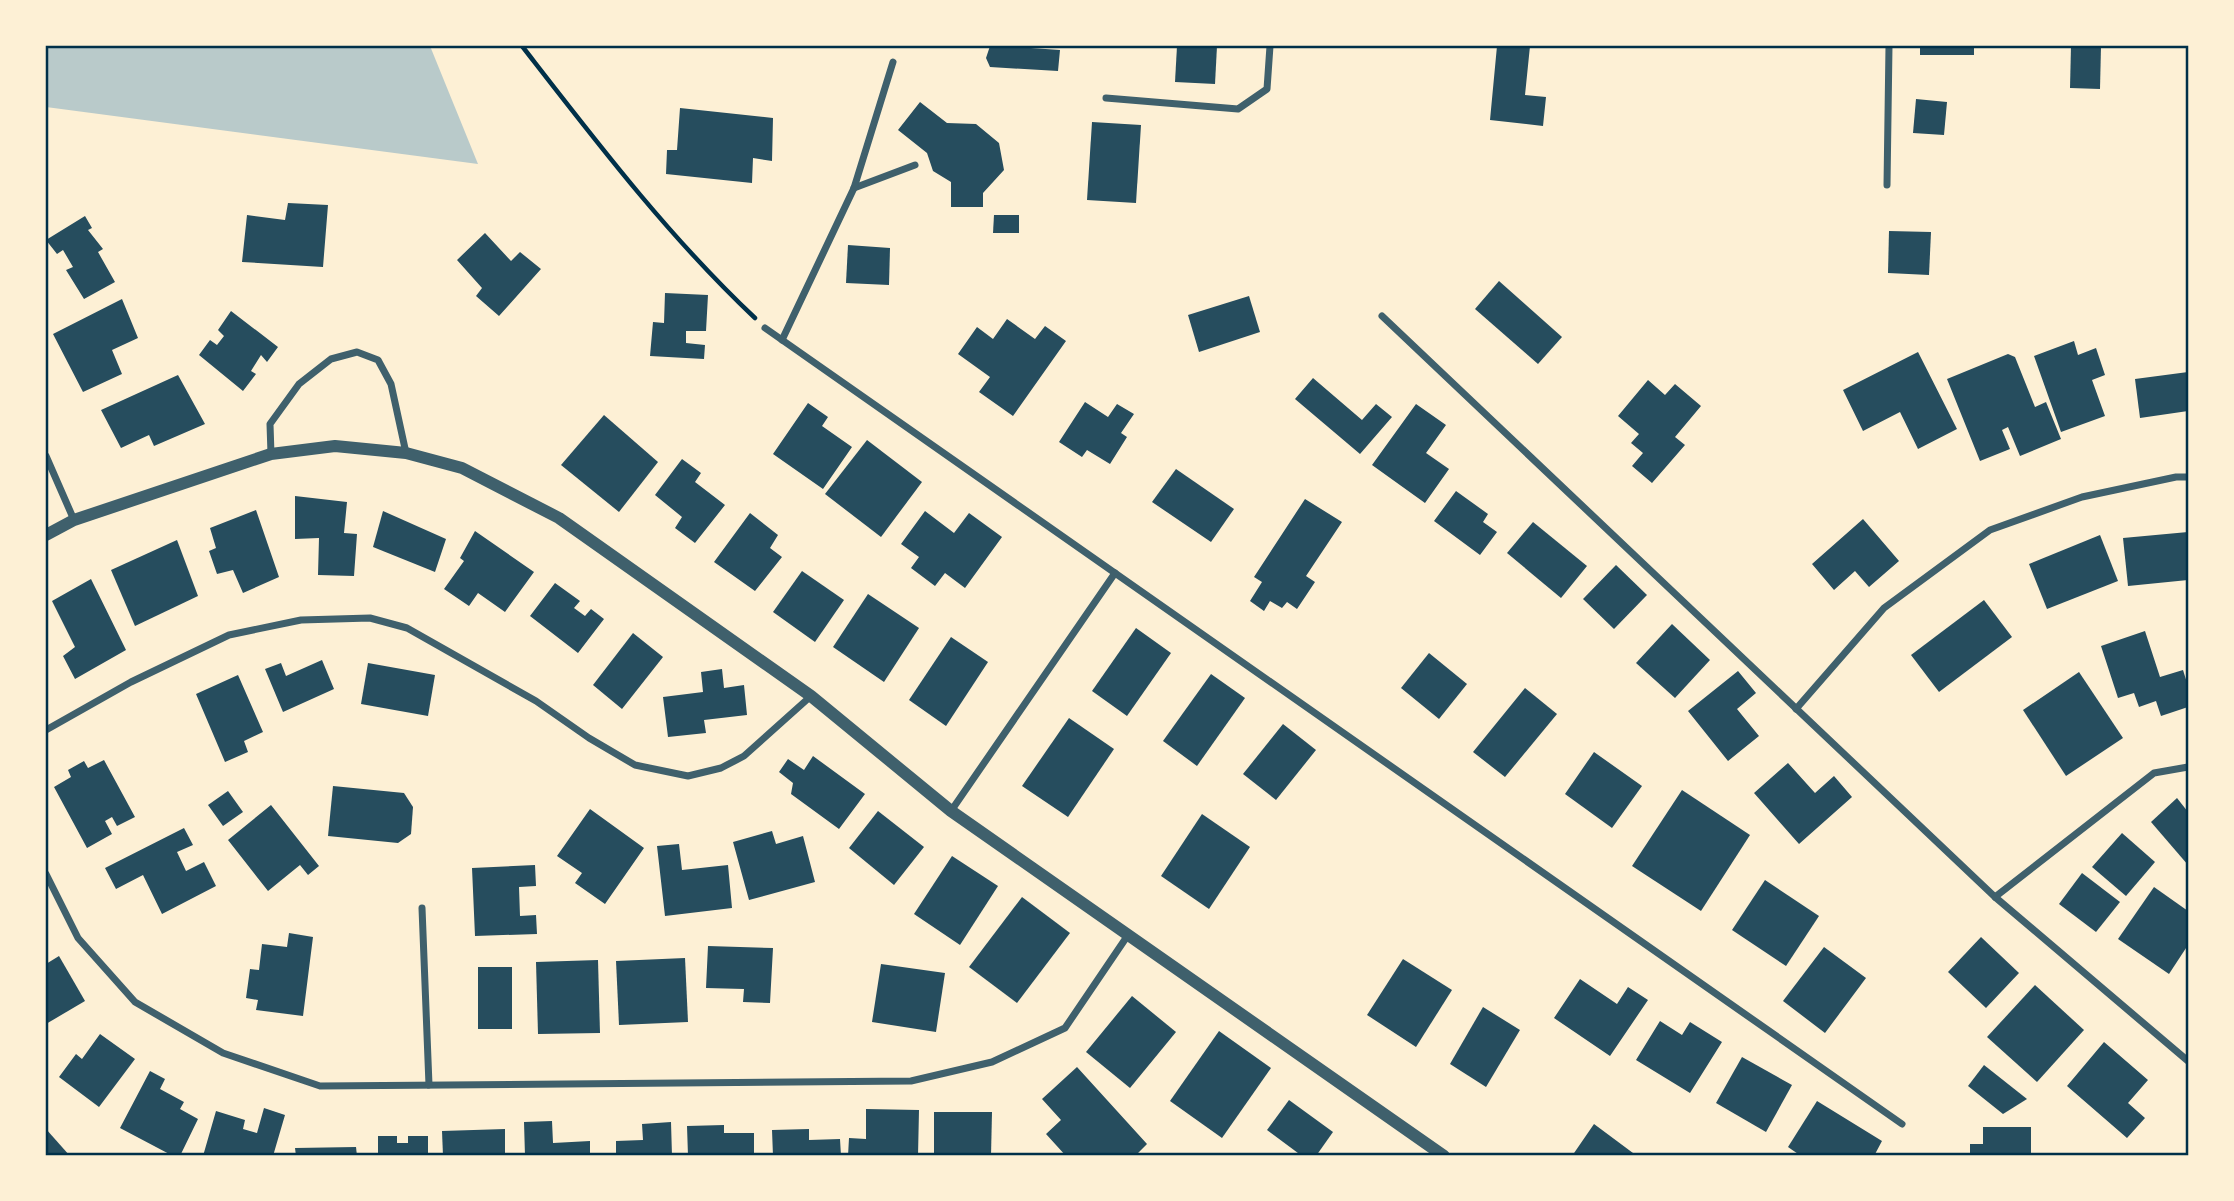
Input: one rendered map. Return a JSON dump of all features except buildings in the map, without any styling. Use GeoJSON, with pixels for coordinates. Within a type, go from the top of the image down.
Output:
{"type":"FeatureCollection","features":[{"type":"Feature","properties":{"kind":"street"},"geometry":{"type":"LineString","coordinates":[[1107,98],[1238,109],[1267,89],[1270,46]]}},
{"type":"Feature","properties":{"kind":"street"},"geometry":{"type":"LineString","coordinates":[[1888,185],[1889,46]]}},
{"type":"Feature","properties":{"kind":"street"},"geometry":{"type":"LineString","coordinates":[[782,340],[854,188],[893,61]]}},
{"type":"Feature","properties":{"kind":"street"},"geometry":{"type":"LineString","coordinates":[[854,188],[915,165]]}},
{"type":"Feature","properties":{"kind":"street"},"geometry":{"type":"LineString","coordinates":[[1382,316],[1995,897],[2189,1061]]}},
{"type":"Feature","properties":{"kind":"street"},"geometry":{"type":"LineString","coordinates":[[765,328],[1902,1124]]}},
{"type":"Feature","properties":{"kind":"street"},"geometry":{"type":"LineString","coordinates":[[271,454],[270,424],[299,384],[331,359],[357,352],[377,360],[391,384],[406,453]]}},
{"type":"Feature","properties":{"kind":"street"},"geometry":{"type":"LineString","coordinates":[[46,535],[74,520],[271,454],[335,446],[406,453],[462,468],[559,518],[811,696],[951,811],[1444,1156]]}},
{"type":"Feature","properties":{"kind":"street"},"geometry":{"type":"LineString","coordinates":[[46,456],[74,520]]}},
{"type":"Feature","properties":{"kind":"street"},"geometry":{"type":"LineString","coordinates":[[1796,709],[1884,607],[1990,530],[2082,497],[2176,477],[2189,477]]}},
{"type":"Feature","properties":{"kind":"street"},"geometry":{"type":"LineString","coordinates":[[951,811],[1115,573]]}},
{"type":"Feature","properties":{"kind":"street"},"geometry":{"type":"LineString","coordinates":[[46,730],[131,682],[229,635],[301,620],[370,618],[407,628],[525,695],[635,765],[688,776],[721,768],[744,756],[811,696]]}},
{"type":"Feature","properties":{"kind":"street"},"geometry":{"type":"LineString","coordinates":[[1995,897],[2154,773],[2189,767]]}},
{"type":"Feature","properties":{"kind":"street"},"geometry":{"type":"LineString","coordinates":[[46,874],[78,938],[135,1002],[223,1053],[320,1086],[911,1081],[992,1062],[1065,1028],[1128,935]]}},
{"type":"Feature","properties":{"kind":"street"},"geometry":{"type":"LineString","coordinates":[[422,908],[429,1085]]}},
{"type":"Feature","properties":{"kind":"path"},"geometry":{"type":"LineString","coordinates":[[522,46],[607,155],[716,282],[765,328]]}},
{"type":"Feature","properties":{"kind":"shaded area"},"geometry":{"type":"Polygon","coordinates":[[[46,46],[430,46],[478,164],[46,107],[46,46]]]}}]}
